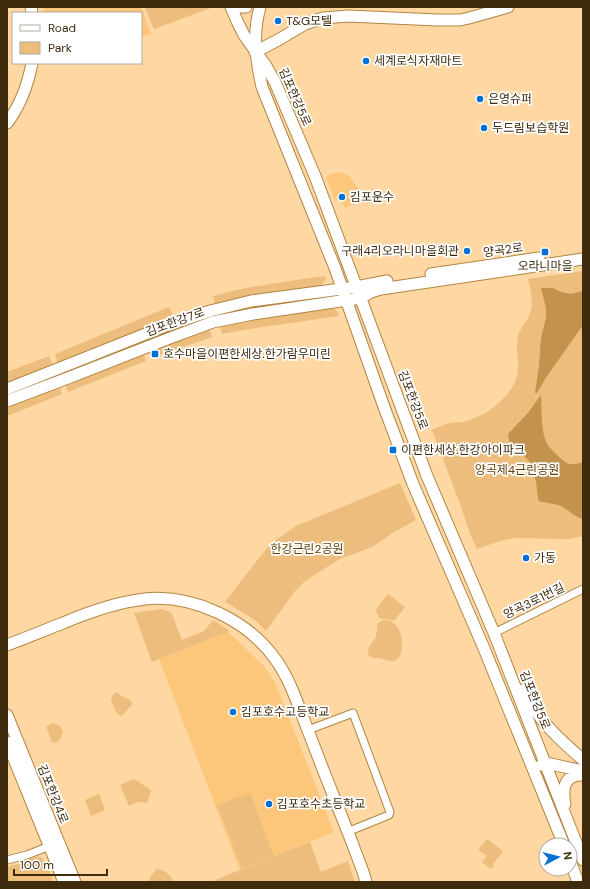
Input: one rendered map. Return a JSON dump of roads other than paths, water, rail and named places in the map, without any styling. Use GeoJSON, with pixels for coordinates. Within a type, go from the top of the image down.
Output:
{"type":"FeatureCollection","features":[{"type":"Feature","properties":{"kind":"street"},"geometry":{"type":"LineString","coordinates":[[231,7],[244,35],[255,52]]}},
{"type":"Feature","properties":{"kind":"street"},"geometry":{"type":"LineString","coordinates":[[236,7],[246,7]]}},
{"type":"Feature","properties":{"kind":"street"},"geometry":{"type":"LineString","coordinates":[[255,52],[257,17],[260,7]]}},
{"type":"Feature","properties":{"kind":"street"},"geometry":{"type":"LineString","coordinates":[[255,52],[305,24],[323,18],[348,16],[460,20],[508,7]]}},
{"type":"Feature","properties":{"kind":"street","name":"김포한강5로"},"geometry":{"type":"LineString","coordinates":[[255,52],[262,87],[343,289],[384,407],[413,484],[483,646],[561,837]]}},
{"type":"Feature","properties":{"kind":"street","name":"김포한강5로"},"geometry":{"type":"LineString","coordinates":[[255,52],[266,66],[275,82],[315,176],[427,476],[494,633],[583,860]]}},
{"type":"Feature","properties":{"kind":"street"},"geometry":{"type":"LineString","coordinates":[[7,123],[26,88],[32,64]]}},
{"type":"Feature","properties":{"kind":"street","name":"양곡2로"},"geometry":{"type":"LineString","coordinates":[[356,287],[424,275],[583,252]]}},
{"type":"Feature","properties":{"kind":"street","name":"양곡2로"},"geometry":{"type":"LineString","coordinates":[[361,298],[371,292],[381,290],[583,259]]}},
{"type":"Feature","properties":{"kind":"street"},"geometry":{"type":"LineString","coordinates":[[322,291],[328,289],[332,284],[334,280],[335,268]]}},
{"type":"Feature","properties":{"kind":"street","name":"김포한강7로"},"geometry":{"type":"LineString","coordinates":[[7,389],[168,325],[210,311],[251,301],[356,287]]}},
{"type":"Feature","properties":{"kind":"street","name":"김포한강7로"},"geometry":{"type":"LineString","coordinates":[[7,401],[213,322],[253,314],[361,298]]}},
{"type":"Feature","properties":{"kind":"street","name":"양곡3로1번길"},"geometry":{"type":"LineString","coordinates":[[494,633],[583,590]]}},
{"type":"Feature","properties":{"kind":"street"},"geometry":{"type":"LineString","coordinates":[[7,645],[77,617],[107,607],[146,599],[178,600],[192,603],[218,613],[231,620],[257,639],[268,650],[277,661],[288,680],[348,832],[366,882]]}},
{"type":"Feature","properties":{"kind":"street"},"geometry":{"type":"LineString","coordinates":[[508,669],[537,713],[561,740],[583,760]]}},
{"type":"Feature","properties":{"kind":"street"},"geometry":{"type":"LineString","coordinates":[[308,730],[353,713],[390,812],[389,815],[348,832]]}},
{"type":"Feature","properties":{"kind":"street","name":"김포한강4로"},"geometry":{"type":"LineString","coordinates":[[7,715],[54,844],[64,882]]}},
{"type":"Feature","properties":{"kind":"street","name":"김포한강4로"},"geometry":{"type":"LineString","coordinates":[[7,742],[54,844],[74,882]]}},
{"type":"Feature","properties":{"kind":"street"},"geometry":{"type":"LineString","coordinates":[[533,768],[546,763],[583,771]]}},
{"type":"Feature","properties":{"kind":"street"},"geometry":{"type":"LineString","coordinates":[[568,822],[564,799],[566,782],[577,774],[583,775]]}},
{"type":"Feature","properties":{"kind":"street"},"geometry":{"type":"LineString","coordinates":[[7,860],[26,855],[54,844]]}},
{"type":"Feature","properties":{"kind":"place","name":"T&G모텔"},"geometry":{"type":"Point","coordinates":[278,21]}},
{"type":"Feature","properties":{"kind":"place","name":"세계로식자재마트"},"geometry":{"type":"Point","coordinates":[366,61]}},
{"type":"Feature","properties":{"kind":"place","name":"은영슈퍼"},"geometry":{"type":"Point","coordinates":[480,99]}},
{"type":"Feature","properties":{"kind":"place","name":"두드림보습학원"},"geometry":{"type":"Point","coordinates":[484,128]}},
{"type":"Feature","properties":{"kind":"place","name":"김포운수"},"geometry":{"type":"Point","coordinates":[342,197]}},
{"type":"Feature","properties":{"kind":"place","name":"구래4리오라니마을회관"},"geometry":{"type":"Point","coordinates":[467,251]}},
{"type":"Feature","properties":{"kind":"place","name":"오라니마을"},"geometry":{"type":"Point","coordinates":[545,252]}},
{"type":"Feature","properties":{"kind":"place","name":"호수마을이편한세상.한가람우미린"},"geometry":{"type":"Point","coordinates":[155,354]}},
{"type":"Feature","properties":{"kind":"place","name":"이편한세상.한강아이파크"},"geometry":{"type":"Point","coordinates":[393,450]}},
{"type":"Feature","properties":{"kind":"place","name":"가동"},"geometry":{"type":"Point","coordinates":[526,558]}},
{"type":"Feature","properties":{"kind":"place","name":"김포호수고등학교"},"geometry":{"type":"Point","coordinates":[233,712]}},
{"type":"Feature","properties":{"kind":"place","name":"김포호수초등학교"},"geometry":{"type":"Point","coordinates":[269,804]}},
{"type":"Feature","properties":{"kind":"park label","name":"양곡제4근린공원"},"geometry":{"type":"Point","coordinates":[517,470]}},
{"type":"Feature","properties":{"kind":"park label","name":"한강근린2공원"},"geometry":{"type":"Point","coordinates":[307,549]}}]}
